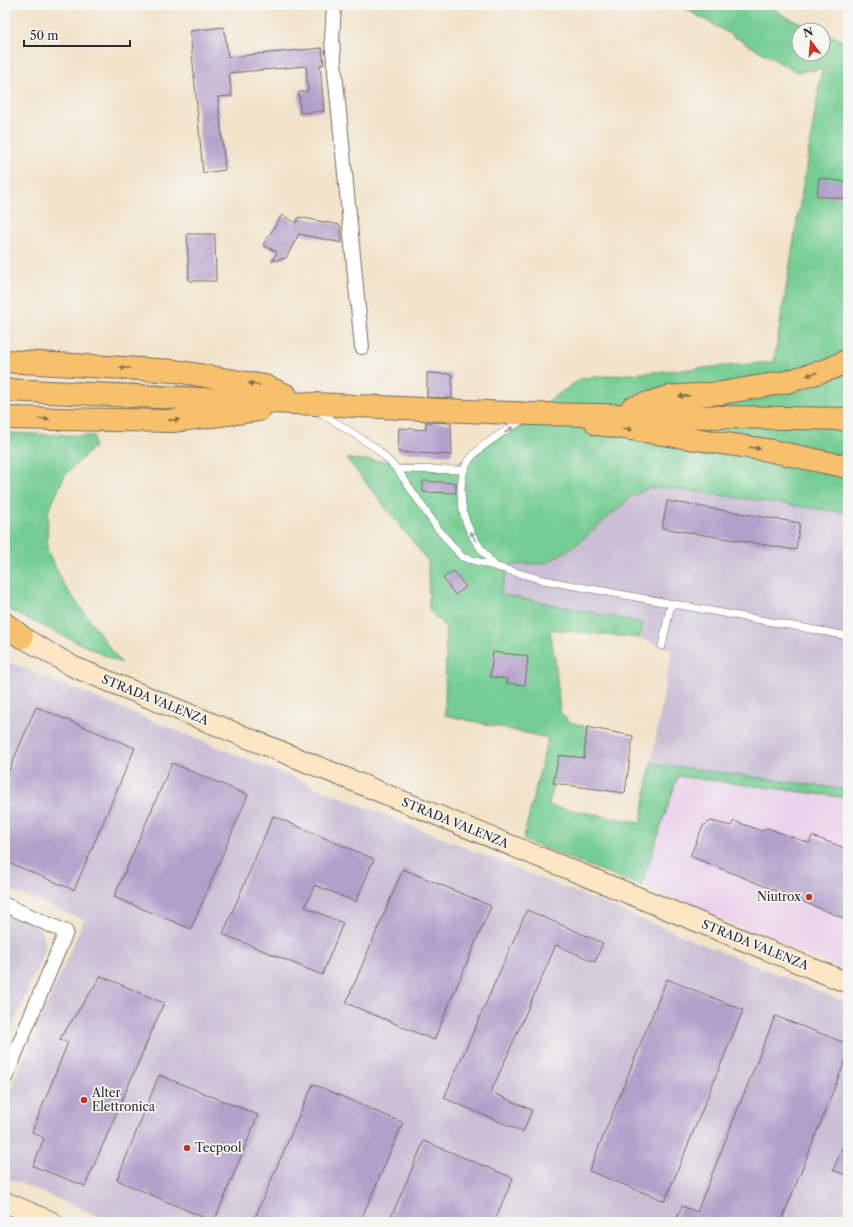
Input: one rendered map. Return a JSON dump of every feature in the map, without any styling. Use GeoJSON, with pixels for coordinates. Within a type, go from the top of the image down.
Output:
{"type":"FeatureCollection","features":[{"type":"Feature","properties":{"kind":"highway"},"geometry":{"type":"LineString","coordinates":[[5,360],[175,371],[216,376],[265,386],[304,403]]}},
{"type":"Feature","properties":{"kind":"highway"},"geometry":{"type":"LineString","coordinates":[[613,413],[668,397],[722,393],[786,382],[830,369],[848,360]]}},
{"type":"Feature","properties":{"kind":"highway"},"geometry":{"type":"LineString","coordinates":[[5,390],[533,414],[613,413],[848,419]]}},
{"type":"Feature","properties":{"kind":"highway"},"geometry":{"type":"LineString","coordinates":[[6,418],[172,421],[235,414],[304,403]]}},
{"type":"Feature","properties":{"kind":"highway"},"geometry":{"type":"LineString","coordinates":[[533,414],[665,436],[767,450],[848,467]]}},
{"type":"Feature","properties":{"kind":"highway"},"geometry":{"type":"LineString","coordinates":[[5,624],[11,637]]}},
{"type":"Feature","properties":{"kind":"main road","name":"STRADA VALENZA"},"geometry":{"type":"LineString","coordinates":[[11,637],[61,662],[848,983]]}},
{"type":"Feature","properties":{"kind":"main road"},"geometry":{"type":"LineString","coordinates":[[5,1202],[52,1222]]}},
{"type":"Feature","properties":{"kind":"street"},"geometry":{"type":"LineString","coordinates":[[334,5],[332,41],[362,347]]}},
{"type":"Feature","properties":{"kind":"street"},"geometry":{"type":"LineString","coordinates":[[5,905],[66,932],[5,1078]]}},
{"type":"Feature","properties":{"kind":"lane"},"geometry":{"type":"LineString","coordinates":[[304,403],[376,448],[397,468],[438,529],[462,557],[496,568],[543,580],[848,636]]}},
{"type":"Feature","properties":{"kind":"lane"},"geometry":{"type":"LineString","coordinates":[[496,568],[478,548],[467,526],[461,504],[462,476],[470,458],[489,443],[533,414]]}},
{"type":"Feature","properties":{"kind":"lane"},"geometry":{"type":"LineString","coordinates":[[397,468],[464,470]]}},
{"type":"Feature","properties":{"kind":"lane"},"geometry":{"type":"LineString","coordinates":[[662,646],[671,604]]}},
{"type":"Feature","properties":{"kind":"shaded area"},"geometry":{"type":"Polygon","coordinates":[[[649,488],[668,488],[848,513],[848,790],[651,763],[672,650],[639,638],[643,623],[500,595],[509,565],[547,563],[576,545],[631,497],[649,488]]]}},
{"type":"Feature","properties":{"kind":"shaded area"},"geometry":{"type":"Polygon","coordinates":[[[5,661],[848,1003],[848,1222],[113,1222],[5,1177],[5,1101],[84,920],[5,888],[5,661]]]}},
{"type":"Feature","properties":{"kind":"shaded area"},"geometry":{"type":"Polygon","coordinates":[[[678,776],[848,798],[848,972],[641,886],[678,776]]]}},
{"type":"Feature","properties":{"kind":"shaded area"},"geometry":{"type":"Polygon","coordinates":[[[5,912],[34,924],[43,934],[46,946],[5,1045],[5,912]]]}},
{"type":"Feature","properties":{"kind":"green space"},"geometry":{"type":"Polygon","coordinates":[[[679,5],[770,5],[784,16],[799,22],[791,22],[791,62],[831,62],[831,36],[848,43],[848,513],[668,488],[649,488],[631,497],[576,545],[546,563],[509,565],[500,594],[643,623],[639,638],[550,629],[556,668],[560,712],[569,722],[587,727],[584,758],[559,755],[549,806],[641,823],[651,763],[848,790],[848,798],[678,776],[641,886],[523,840],[548,738],[445,715],[446,628],[429,610],[428,561],[347,459],[455,465],[582,378],[774,362],[822,69],[796,72],[679,5]]]}},
{"type":"Feature","properties":{"kind":"green space"},"geometry":{"type":"Polygon","coordinates":[[[5,433],[94,436],[94,447],[65,475],[48,512],[47,550],[64,585],[121,663],[5,608],[5,433]]]}},
{"type":"Feature","properties":{"kind":"building"},"geometry":{"type":"Polygon","coordinates":[[[224,27],[228,57],[322,48],[324,64],[320,65],[324,111],[300,113],[299,92],[308,91],[306,66],[229,73],[232,96],[218,97],[225,170],[203,173],[190,31],[224,27]]]}},
{"type":"Feature","properties":{"kind":"building"},"geometry":{"type":"Polygon","coordinates":[[[819,178],[848,182],[848,199],[817,196],[819,178]]]}},
{"type":"Feature","properties":{"kind":"building"},"geometry":{"type":"Polygon","coordinates":[[[282,215],[296,223],[299,217],[340,225],[342,243],[299,234],[286,258],[272,261],[277,252],[263,245],[282,215]]]}},
{"type":"Feature","properties":{"kind":"building"},"geometry":{"type":"Polygon","coordinates":[[[187,234],[215,234],[216,281],[189,281],[187,234]]]}},
{"type":"Feature","properties":{"kind":"building"},"geometry":{"type":"Polygon","coordinates":[[[427,373],[452,374],[452,398],[427,397],[427,373]]]}},
{"type":"Feature","properties":{"kind":"building"},"geometry":{"type":"Polygon","coordinates":[[[426,422],[451,423],[452,455],[398,452],[399,428],[426,430],[426,422]]]}},
{"type":"Feature","properties":{"kind":"building"},"geometry":{"type":"Polygon","coordinates":[[[423,481],[456,483],[456,493],[423,492],[423,481]]]}},
{"type":"Feature","properties":{"kind":"building"},"geometry":{"type":"Polygon","coordinates":[[[667,501],[800,523],[796,550],[662,528],[667,501]]]}},
{"type":"Feature","properties":{"kind":"building"},"geometry":{"type":"Polygon","coordinates":[[[454,571],[466,587],[455,595],[443,578],[454,571]]]}},
{"type":"Feature","properties":{"kind":"building"},"geometry":{"type":"Polygon","coordinates":[[[493,652],[528,656],[525,685],[506,683],[507,679],[490,677],[493,652]]]}},
{"type":"Feature","properties":{"kind":"building"},"geometry":{"type":"Polygon","coordinates":[[[36,707],[135,748],[74,890],[5,861],[5,780],[36,707]]]}},
{"type":"Feature","properties":{"kind":"building"},"geometry":{"type":"Polygon","coordinates":[[[587,727],[633,736],[625,793],[553,783],[559,755],[584,758],[587,727]]]}},
{"type":"Feature","properties":{"kind":"building"},"geometry":{"type":"Polygon","coordinates":[[[172,763],[248,795],[191,929],[114,897],[172,763]]]}},
{"type":"Feature","properties":{"kind":"building"},"geometry":{"type":"Polygon","coordinates":[[[273,816],[374,859],[356,902],[315,885],[305,907],[343,923],[322,975],[223,934],[273,816]]]}},
{"type":"Feature","properties":{"kind":"building"},"geometry":{"type":"Polygon","coordinates":[[[711,821],[731,826],[734,821],[762,831],[767,828],[809,843],[812,836],[848,849],[848,920],[690,856],[703,826],[711,821]]]}},
{"type":"Feature","properties":{"kind":"building"},"geometry":{"type":"Polygon","coordinates":[[[403,869],[491,906],[434,1040],[346,1003],[403,869]]]}},
{"type":"Feature","properties":{"kind":"building"},"geometry":{"type":"Polygon","coordinates":[[[527,910],[603,943],[595,962],[556,945],[491,1092],[532,1110],[523,1132],[444,1098],[527,910]]]}},
{"type":"Feature","properties":{"kind":"building"},"geometry":{"type":"Polygon","coordinates":[[[101,976],[164,1003],[85,1186],[33,1166],[44,1138],[32,1132],[68,1042],[59,1040],[101,976]]]}},
{"type":"Feature","properties":{"kind":"building"},"geometry":{"type":"Polygon","coordinates":[[[667,979],[743,1010],[665,1201],[589,1171],[667,979]]]}},
{"type":"Feature","properties":{"kind":"building"},"geometry":{"type":"Polygon","coordinates":[[[775,1016],[848,1044],[848,1054],[781,1222],[675,1222],[682,1206],[697,1212],[775,1016]]]}},
{"type":"Feature","properties":{"kind":"building","name":"Tecpool"},"geometry":{"type":"Polygon","coordinates":[[[159,1075],[258,1115],[214,1222],[117,1180],[159,1075]]]}},
{"type":"Feature","properties":{"kind":"building"},"geometry":{"type":"Polygon","coordinates":[[[313,1084],[403,1123],[360,1222],[253,1222],[313,1084]]]}},
{"type":"Feature","properties":{"kind":"building"},"geometry":{"type":"Polygon","coordinates":[[[848,1134],[848,1176],[833,1170],[848,1134]]]}},
{"type":"Feature","properties":{"kind":"building"},"geometry":{"type":"Polygon","coordinates":[[[424,1141],[513,1178],[494,1222],[389,1222],[424,1141]]]}},
{"type":"Feature","properties":{"kind":"place","name":"Niutrox"},"geometry":{"type":"Point","coordinates":[809,897]}},
{"type":"Feature","properties":{"kind":"place","name":"Alter Elettronica"},"geometry":{"type":"Point","coordinates":[84,1100]}},
{"type":"Feature","properties":{"kind":"place","name":"Tecpool"},"geometry":{"type":"Point","coordinates":[187,1148]}}]}
